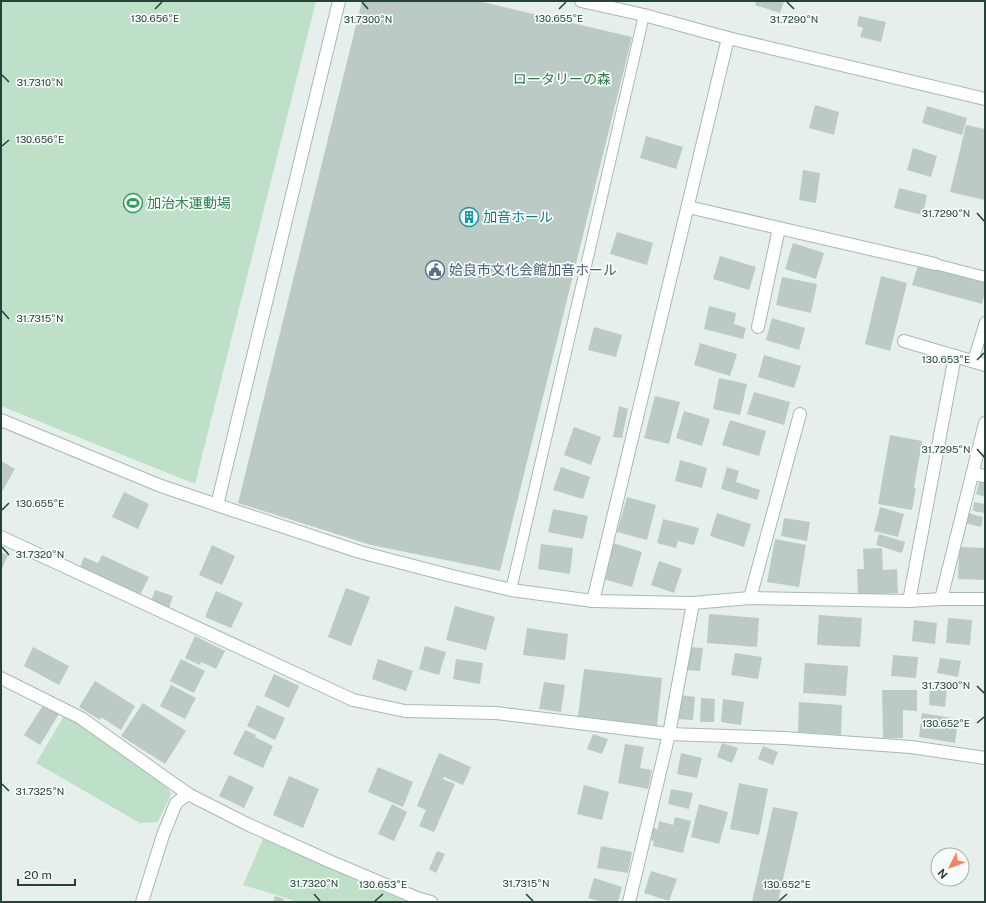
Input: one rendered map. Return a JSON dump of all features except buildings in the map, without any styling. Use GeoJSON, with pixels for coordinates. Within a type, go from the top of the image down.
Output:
{"type":"FeatureCollection","features":[{"type":"Feature","properties":{"kind":"street"},"geometry":{"type":"LineString","coordinates":[[217,505],[339,1]]}},
{"type":"Feature","properties":{"kind":"street"},"geometry":{"type":"LineString","coordinates":[[581,1],[644,15],[728,38],[985,99]]}},
{"type":"Feature","properties":{"kind":"street"},"geometry":{"type":"LineString","coordinates":[[593,601],[728,38]]}},
{"type":"Feature","properties":{"kind":"street"},"geometry":{"type":"LineString","coordinates":[[688,207],[935,264]]}},
{"type":"Feature","properties":{"kind":"street"},"geometry":{"type":"LineString","coordinates":[[758,327],[779,228]]}},
{"type":"Feature","properties":{"kind":"street"},"geometry":{"type":"LineString","coordinates":[[904,341],[979,363]]}},
{"type":"Feature","properties":{"kind":"street"},"geometry":{"type":"LineString","coordinates":[[909,601],[955,356]]}},
{"type":"Feature","properties":{"kind":"street"},"geometry":{"type":"LineString","coordinates":[[750,598],[800,414]]}},
{"type":"Feature","properties":{"kind":"street"},"geometry":{"type":"LineString","coordinates":[[1,420],[161,486],[217,505],[360,552],[511,590],[593,601],[693,603],[750,598],[909,601],[941,598],[985,598]]}},
{"type":"Feature","properties":{"kind":"street"},"geometry":{"type":"LineString","coordinates":[[941,598],[985,423]]}},
{"type":"Feature","properties":{"kind":"street"},"geometry":{"type":"LineString","coordinates":[[973,474],[985,476]]}},
{"type":"Feature","properties":{"kind":"street"},"geometry":{"type":"LineString","coordinates":[[1,537],[353,700],[405,711],[496,713],[668,734],[784,738],[911,747],[985,758]]}},
{"type":"Feature","properties":{"kind":"street"},"geometry":{"type":"LineString","coordinates":[[629,902],[668,734],[693,603]]}},
{"type":"Feature","properties":{"kind":"street"},"geometry":{"type":"LineString","coordinates":[[1,678],[81,718],[188,794],[247,824],[329,861],[417,898],[432,902]]}},
{"type":"Feature","properties":{"kind":"street"},"geometry":{"type":"LineString","coordinates":[[142,902],[163,835],[176,803],[188,794]]}},
{"type":"Feature","properties":{"kind":"lane"},"geometry":{"type":"LineString","coordinates":[[511,590],[644,15]]}},
{"type":"Feature","properties":{"kind":"lane"},"geometry":{"type":"LineString","coordinates":[[935,264],[985,277]]}},
{"type":"Feature","properties":{"kind":"lane"},"geometry":{"type":"LineString","coordinates":[[979,363],[985,322]]}},
{"type":"Feature","properties":{"kind":"green space","name":"加治木運動場"},"geometry":{"type":"Polygon","coordinates":[[[1,1],[316,1],[195,484],[1,406],[1,1]]]}},
{"type":"Feature","properties":{"kind":"green space"},"geometry":{"type":"Polygon","coordinates":[[[64,716],[81,723],[164,782],[171,794],[158,822],[140,823],[36,763],[64,716]]]}},
{"type":"Feature","properties":{"kind":"green space"},"geometry":{"type":"Polygon","coordinates":[[[263,839],[408,902],[299,902],[243,885],[263,839]]]}},
{"type":"Feature","properties":{"kind":"place","name":"加治木運動場"},"geometry":{"type":"Point","coordinates":[133,203]}},
{"type":"Feature","properties":{"kind":"place","name":"加音ホール"},"geometry":{"type":"Point","coordinates":[469,217]}},
{"type":"Feature","properties":{"kind":"place","name":"姶良市文化会館加音ホール"},"geometry":{"type":"Point","coordinates":[435,270]}},
{"type":"Feature","properties":{"kind":"park label","name":"ロータリーの森"},"geometry":{"type":"Point","coordinates":[562,79]}}]}
